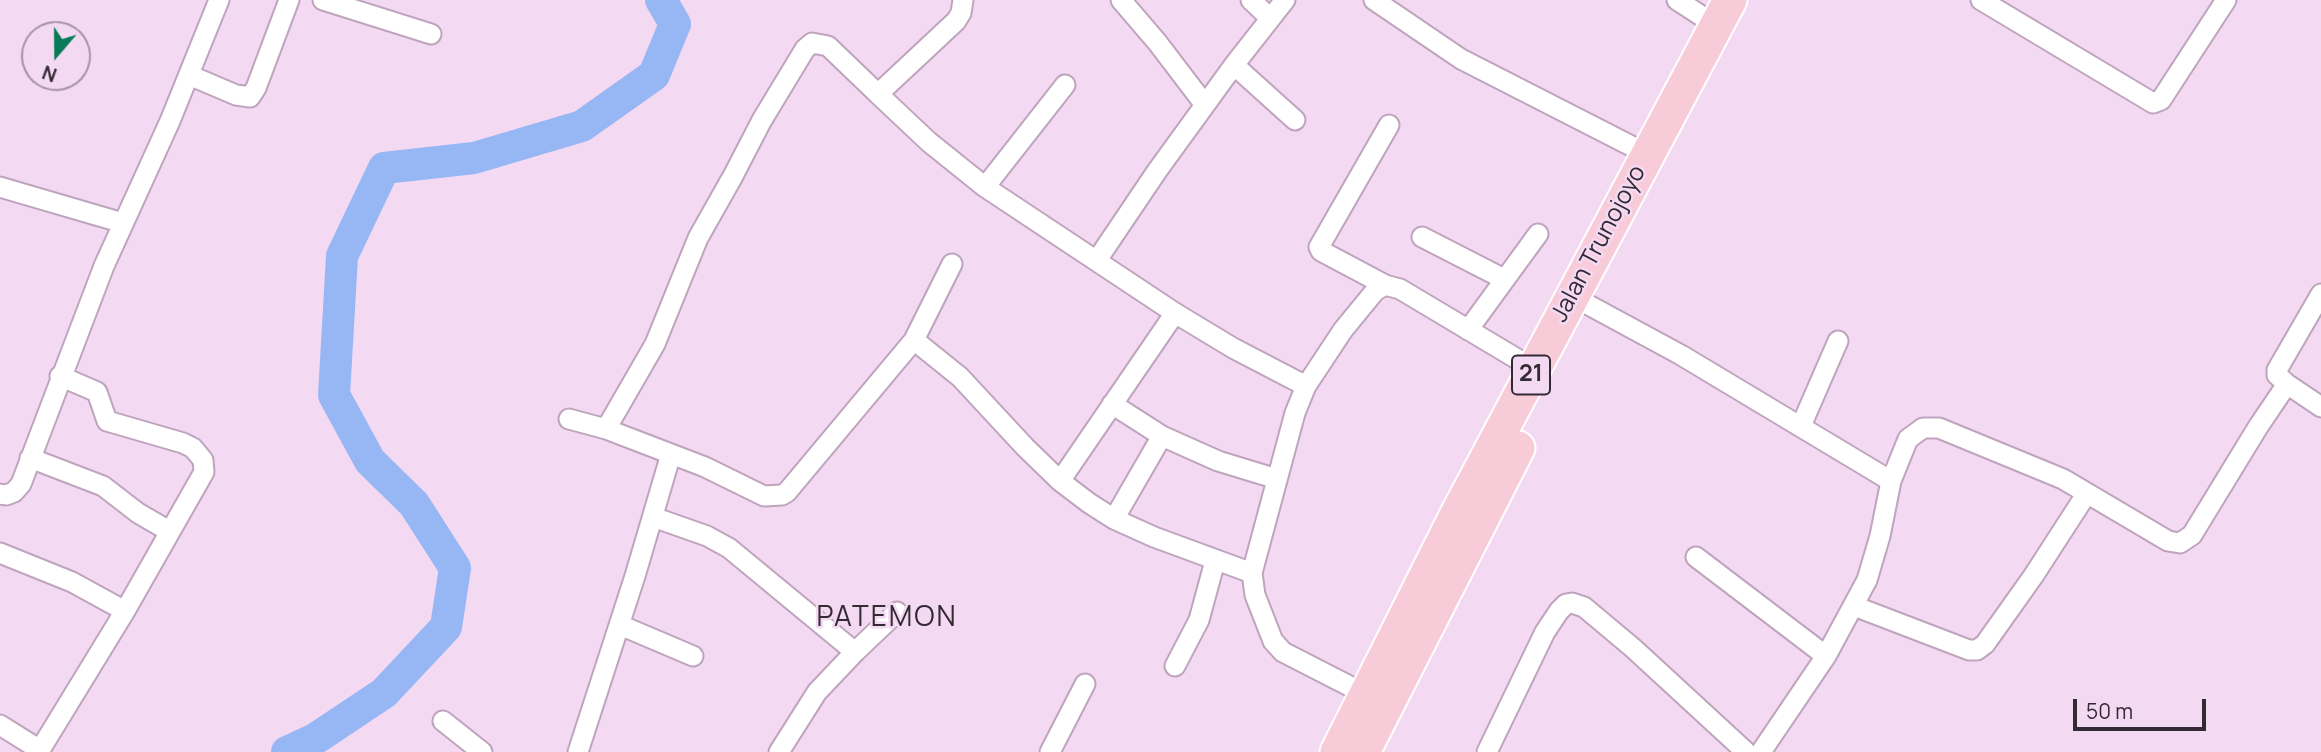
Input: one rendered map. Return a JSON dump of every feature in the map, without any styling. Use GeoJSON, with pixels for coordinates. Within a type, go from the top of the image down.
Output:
{"type":"FeatureCollection","features":[{"type":"Feature","properties":{"kind":"highway","name":"Jalan Trunojoyo"},"geometry":{"type":"LineString","coordinates":[[1337,752],[1534,369],[1582,301],[1754,0]]}},
{"type":"Feature","properties":{"kind":"highway","name":"Jalan Trunojoyo"},"geometry":{"type":"LineString","coordinates":[[1363,752],[1533,417],[1647,154],[1723,13]]}},
{"type":"Feature","properties":{"kind":"street"},"geometry":{"type":"LineString","coordinates":[[0,494],[6,495],[18,489],[60,376],[219,0]]}},
{"type":"Feature","properties":{"kind":"street"},"geometry":{"type":"LineString","coordinates":[[189,75],[236,95],[250,97],[256,88],[289,0]]}},
{"type":"Feature","properties":{"kind":"street"},"geometry":{"type":"LineString","coordinates":[[323,0],[430,34]]}},
{"type":"Feature","properties":{"kind":"street"},"geometry":{"type":"LineString","coordinates":[[878,94],[956,21],[961,13],[963,0]]}},
{"type":"Feature","properties":{"kind":"street"},"geometry":{"type":"LineString","coordinates":[[1121,0],[1205,105]]}},
{"type":"Feature","properties":{"kind":"street"},"geometry":{"type":"LineString","coordinates":[[1251,0],[1270,18]]}},
{"type":"Feature","properties":{"kind":"street"},"geometry":{"type":"LineString","coordinates":[[1097,260],[1139,196],[1285,0]]}},
{"type":"Feature","properties":{"kind":"street"},"geometry":{"type":"LineString","coordinates":[[1374,0],[1461,59],[1647,154]]}},
{"type":"Feature","properties":{"kind":"street"},"geometry":{"type":"LineString","coordinates":[[1677,0],[1723,13]]}},
{"type":"Feature","properties":{"kind":"street"},"geometry":{"type":"LineString","coordinates":[[1990,2],[2155,103],[2161,100],[2226,0]]}},
{"type":"Feature","properties":{"kind":"street"},"geometry":{"type":"LineString","coordinates":[[606,429],[655,344],[698,238],[762,120],[805,49],[812,43],[828,46],[929,142],[985,187],[1175,313],[1233,348],[1306,386]]}},
{"type":"Feature","properties":{"kind":"street"},"geometry":{"type":"LineString","coordinates":[[1234,65],[1295,120]]}},
{"type":"Feature","properties":{"kind":"street"},"geometry":{"type":"LineString","coordinates":[[985,187],[1065,85]]}},
{"type":"Feature","properties":{"kind":"street"},"geometry":{"type":"LineString","coordinates":[[1389,125],[1319,247],[1321,251],[1385,285],[1400,289],[1534,369]]}},
{"type":"Feature","properties":{"kind":"street"},"geometry":{"type":"LineString","coordinates":[[0,187],[123,223]]}},
{"type":"Feature","properties":{"kind":"street"},"geometry":{"type":"LineString","coordinates":[[1468,330],[1538,234]]}},
{"type":"Feature","properties":{"kind":"street"},"geometry":{"type":"LineString","coordinates":[[1422,237],[1504,279]]}},
{"type":"Feature","properties":{"kind":"street"},"geometry":{"type":"LineString","coordinates":[[569,419],[606,429],[705,467],[750,490],[772,497],[782,495],[914,340],[952,264]]}},
{"type":"Feature","properties":{"kind":"street"},"geometry":{"type":"LineString","coordinates":[[1365,694],[1283,652],[1273,641],[1255,595],[1252,573],[1295,413],[1306,386],[1343,330],[1375,291],[1385,285]]}},
{"type":"Feature","properties":{"kind":"street"},"geometry":{"type":"LineString","coordinates":[[2321,294],[2277,370],[2277,375],[2287,384],[2321,407]]}},
{"type":"Feature","properties":{"kind":"street"},"geometry":{"type":"LineString","coordinates":[[1582,301],[1681,355],[1891,481]]}},
{"type":"Feature","properties":{"kind":"street"},"geometry":{"type":"LineString","coordinates":[[1060,481],[1175,313]]}},
{"type":"Feature","properties":{"kind":"street"},"geometry":{"type":"LineString","coordinates":[[914,340],[960,377],[1025,447],[1060,481],[1089,503],[1114,519],[1154,537],[1252,573]]}},
{"type":"Feature","properties":{"kind":"street"},"geometry":{"type":"LineString","coordinates":[[1801,426],[1838,341]]}},
{"type":"Feature","properties":{"kind":"street"},"geometry":{"type":"LineString","coordinates":[[0,725],[41,751],[201,480],[204,466],[198,453],[183,443],[107,421],[96,392],[60,376]]}},
{"type":"Feature","properties":{"kind":"street"},"geometry":{"type":"LineString","coordinates":[[1761,752],[1826,656],[1854,606],[1875,559],[1891,481],[1908,439],[1923,428],[1932,427],[1958,435],[2063,479],[2168,541],[2180,543],[2192,535],[2258,426],[2287,384]]}},
{"type":"Feature","properties":{"kind":"street"},"geometry":{"type":"LineString","coordinates":[[1112,404],[1163,436],[1218,461],[1277,479]]}},
{"type":"Feature","properties":{"kind":"street"},"geometry":{"type":"LineString","coordinates":[[1114,519],[1163,436]]}},
{"type":"Feature","properties":{"kind":"street"},"geometry":{"type":"LineString","coordinates":[[578,752],[620,625],[671,454]]}},
{"type":"Feature","properties":{"kind":"street"},"geometry":{"type":"LineString","coordinates":[[30,458],[103,486],[138,513],[169,531]]}},
{"type":"Feature","properties":{"kind":"street"},"geometry":{"type":"LineString","coordinates":[[1854,606],[1969,650],[1977,650],[1985,644],[2034,575],[2087,493]]}},
{"type":"Feature","properties":{"kind":"street"},"geometry":{"type":"LineString","coordinates":[[653,517],[729,548],[855,652]]}},
{"type":"Feature","properties":{"kind":"street"},"geometry":{"type":"LineString","coordinates":[[0,553],[72,582],[125,611]]}},
{"type":"Feature","properties":{"kind":"street"},"geometry":{"type":"LineString","coordinates":[[1696,557],[1826,656]]}},
{"type":"Feature","properties":{"kind":"street"},"geometry":{"type":"LineString","coordinates":[[1175,666],[1199,620],[1215,561]]}},
{"type":"Feature","properties":{"kind":"street"},"geometry":{"type":"LineString","coordinates":[[1487,752],[1545,632],[1559,611],[1566,604],[1573,603],[1584,607],[1633,648],[1746,752]]}},
{"type":"Feature","properties":{"kind":"street"},"geometry":{"type":"LineString","coordinates":[[779,752],[813,698],[897,612]]}},
{"type":"Feature","properties":{"kind":"street"},"geometry":{"type":"LineString","coordinates":[[620,625],[693,656]]}},
{"type":"Feature","properties":{"kind":"street"},"geometry":{"type":"LineString","coordinates":[[1050,752],[1085,684]]}},
{"type":"Feature","properties":{"kind":"street"},"geometry":{"type":"LineString","coordinates":[[443,721],[482,752]]}},
{"type":"Feature","properties":{"kind":"waterway"},"geometry":{"type":"LineString","coordinates":[[287,752],[315,739],[384,693],[446,627],[455,568],[414,504],[370,461],[334,395],[342,256],[384,168],[474,158],[582,126],[654,75],[675,24],[661,0]]}},
{"type":"Feature","properties":{"kind":"district","name":"PATEMON"},"geometry":{"type":"Point","coordinates":[887,618]}}]}
